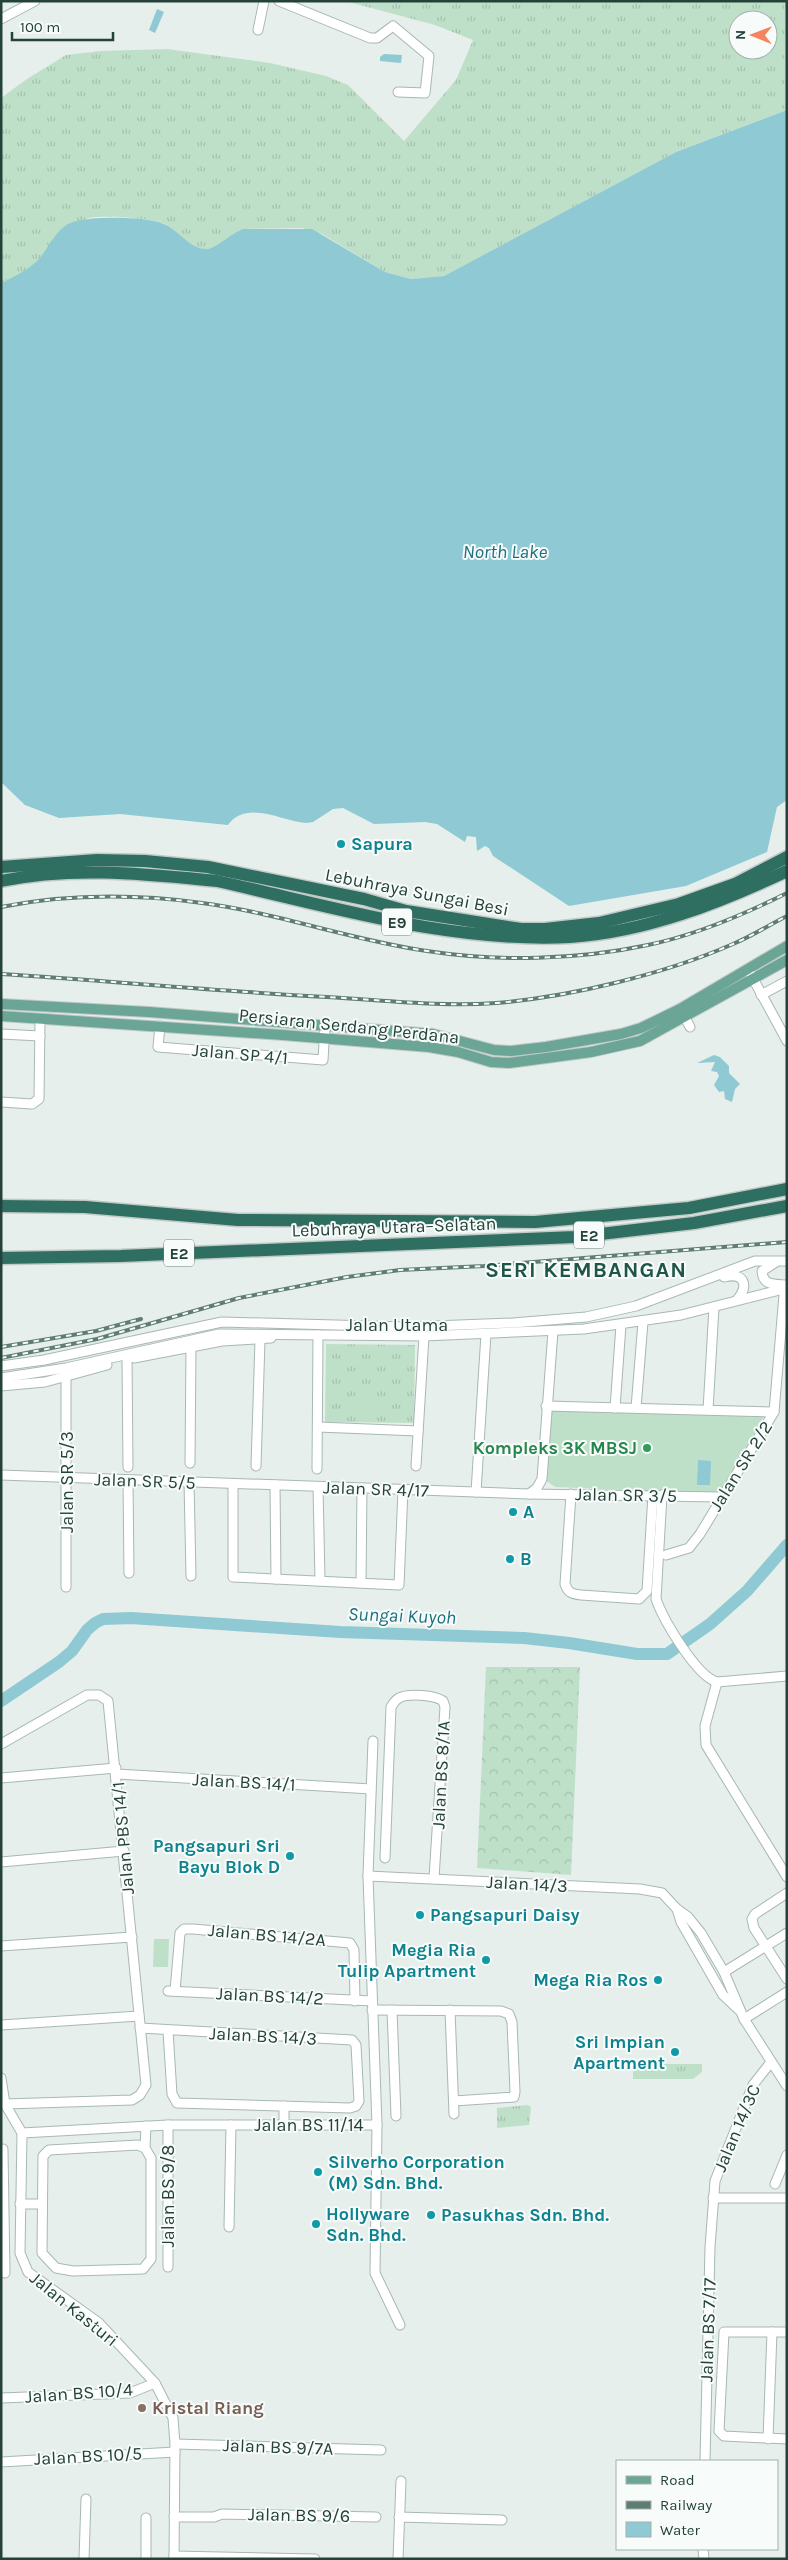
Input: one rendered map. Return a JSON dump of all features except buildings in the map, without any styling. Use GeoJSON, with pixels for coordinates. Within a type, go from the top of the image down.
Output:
{"type":"FeatureCollection","features":[{"type":"Feature","properties":{"kind":"highway","name":"Lebuhraya Sungai Besi"},"geometry":{"type":"LineString","coordinates":[[1,867],[97,860],[145,861],[208,867],[364,899],[414,913],[520,929],[545,929],[599,924],[679,904],[735,884],[787,857]]}},
{"type":"Feature","properties":{"kind":"highway","name":"Lebuhraya Sungai Besi"},"geometry":{"type":"LineString","coordinates":[[1,881],[61,872],[180,877],[217,881],[436,931],[485,936],[571,937],[624,929],[674,917],[731,897],[787,872]]}},
{"type":"Feature","properties":{"kind":"highway","name":"Lebuhraya Utara–Selatan"},"geometry":{"type":"LineString","coordinates":[[1,1206],[85,1208],[248,1220],[535,1222],[689,1208],[787,1189]]}},
{"type":"Feature","properties":{"kind":"highway","name":"Lebuhraya Utara–Selatan"},"geometry":{"type":"LineString","coordinates":[[1,1258],[121,1256],[575,1237],[694,1223],[787,1206]]}},
{"type":"Feature","properties":{"kind":"main road","name":"Persiaran Serdang Perdana"},"geometry":{"type":"LineString","coordinates":[[1,1004],[438,1035],[494,1050],[510,1051],[621,1034],[650,1024],[685,1018],[748,969],[787,946]]}},
{"type":"Feature","properties":{"kind":"main road","name":"Persiaran Serdang Perdana"},"geometry":{"type":"LineString","coordinates":[[1,1016],[324,1038],[445,1049],[491,1062],[509,1063],[627,1045],[650,1037],[787,960]]}},
{"type":"Feature","properties":{"kind":"main road"},"geometry":{"type":"LineString","coordinates":[[100,1023],[101,1010]]}},
{"type":"Feature","properties":{"kind":"street"},"geometry":{"type":"LineString","coordinates":[[1,20],[35,1]]}},
{"type":"Feature","properties":{"kind":"street"},"geometry":{"type":"LineString","coordinates":[[258,30],[264,1]]}},
{"type":"Feature","properties":{"kind":"street"},"geometry":{"type":"LineString","coordinates":[[279,1],[370,38],[377,38],[393,26],[429,56],[425,93],[398,92]]}},
{"type":"Feature","properties":{"kind":"street"},"geometry":{"type":"LineString","coordinates":[[748,969],[787,1041]]}},
{"type":"Feature","properties":{"kind":"street"},"geometry":{"type":"LineString","coordinates":[[761,995],[787,982]]}},
{"type":"Feature","properties":{"kind":"street"},"geometry":{"type":"LineString","coordinates":[[1,1102],[32,1104],[39,1099],[40,1019]]}},
{"type":"Feature","properties":{"kind":"street","name":"Jalan SP 4/1"},"geometry":{"type":"LineString","coordinates":[[160,1026],[158,1048],[323,1060],[324,1038]]}},
{"type":"Feature","properties":{"kind":"street"},"geometry":{"type":"LineString","coordinates":[[324,1038],[325,1026]]}},
{"type":"Feature","properties":{"kind":"street"},"geometry":{"type":"LineString","coordinates":[[1,1034],[40,1036]]}},
{"type":"Feature","properties":{"kind":"street","name":"Jalan Utama"},"geometry":{"type":"LineString","coordinates":[[1,1366],[44,1360],[222,1322],[408,1327],[513,1323],[586,1317],[636,1306],[709,1280],[755,1261],[783,1261]]}},
{"type":"Feature","properties":{"kind":"street"},"geometry":{"type":"LineString","coordinates":[[783,1261],[766,1266],[762,1271],[766,1282],[786,1290]]}},
{"type":"Feature","properties":{"kind":"street"},"geometry":{"type":"LineString","coordinates":[[709,1280],[730,1276],[741,1279],[744,1285],[744,1292],[737,1300]]}},
{"type":"Feature","properties":{"kind":"street","name":"Jalan Utama"},"geometry":{"type":"LineString","coordinates":[[1,1378],[66,1368],[219,1334],[424,1336],[553,1331],[643,1322],[714,1307],[737,1300],[751,1301],[786,1290]]}},
{"type":"Feature","properties":{"kind":"street","name":"Jalan SR 2/2"},"geometry":{"type":"LineString","coordinates":[[666,1555],[689,1548],[774,1412],[786,1290]]}},
{"type":"Feature","properties":{"kind":"street"},"geometry":{"type":"LineString","coordinates":[[708,1410],[714,1307]]}},
{"type":"Feature","properties":{"kind":"street"},"geometry":{"type":"LineString","coordinates":[[636,1408],[643,1322]]}},
{"type":"Feature","properties":{"kind":"street"},"geometry":{"type":"LineString","coordinates":[[615,1408],[620,1325]]}},
{"type":"Feature","properties":{"kind":"street"},"geometry":{"type":"LineString","coordinates":[[529,1494],[537,1488],[542,1479],[553,1331]]}},
{"type":"Feature","properties":{"kind":"street"},"geometry":{"type":"LineString","coordinates":[[476,1492],[486,1334]]}},
{"type":"Feature","properties":{"kind":"street"},"geometry":{"type":"LineString","coordinates":[[1,1386],[66,1377],[127,1359],[190,1346],[222,1341],[260,1340],[292,1336]]}},
{"type":"Feature","properties":{"kind":"street"},"geometry":{"type":"LineString","coordinates":[[317,1469],[318,1336]]}},
{"type":"Feature","properties":{"kind":"street"},"geometry":{"type":"LineString","coordinates":[[416,1466],[424,1336]]}},
{"type":"Feature","properties":{"kind":"street"},"geometry":{"type":"LineString","coordinates":[[256,1466],[260,1340]]}},
{"type":"Feature","properties":{"kind":"street"},"geometry":{"type":"LineString","coordinates":[[190,1346],[190,1463]]}},
{"type":"Feature","properties":{"kind":"street"},"geometry":{"type":"LineString","coordinates":[[127,1359],[128,1467]]}},
{"type":"Feature","properties":{"kind":"street","name":"Jalan SR 5/3"},"geometry":{"type":"LineString","coordinates":[[66,1377],[66,1587]]}},
{"type":"Feature","properties":{"kind":"street"},"geometry":{"type":"LineString","coordinates":[[546,1406],[774,1412]]}},
{"type":"Feature","properties":{"kind":"street"},"geometry":{"type":"LineString","coordinates":[[318,1427],[418,1431]]}},
{"type":"Feature","properties":{"kind":"street","name":"Jalan SR 5/5"},"geometry":{"type":"LineString","coordinates":[[1,1474],[222,1484]]}},
{"type":"Feature","properties":{"kind":"street"},"geometry":{"type":"LineString","coordinates":[[542,1479],[546,1488],[554,1494]]}},
{"type":"Feature","properties":{"kind":"street"},"geometry":{"type":"LineString","coordinates":[[128,1480],[129,1573]]}},
{"type":"Feature","properties":{"kind":"street"},"geometry":{"type":"LineString","coordinates":[[189,1482],[191,1576]]}},
{"type":"Feature","properties":{"kind":"street","name":"Jalan SR 4/17"},"geometry":{"type":"LineString","coordinates":[[222,1484],[529,1494]]}},
{"type":"Feature","properties":{"kind":"street"},"geometry":{"type":"LineString","coordinates":[[233,1484],[233,1577],[399,1585],[403,1490]]}},
{"type":"Feature","properties":{"kind":"street"},"geometry":{"type":"LineString","coordinates":[[276,1485],[276,1579]]}},
{"type":"Feature","properties":{"kind":"street"},"geometry":{"type":"LineString","coordinates":[[318,1487],[320,1581]]}},
{"type":"Feature","properties":{"kind":"street"},"geometry":{"type":"LineString","coordinates":[[361,1583],[362,1488]]}},
{"type":"Feature","properties":{"kind":"street","name":"Jalan SR 3/5"},"geometry":{"type":"LineString","coordinates":[[529,1494],[722,1497]]}},
{"type":"Feature","properties":{"kind":"street"},"geometry":{"type":"LineString","coordinates":[[572,1494],[565,1584],[572,1594],[639,1599],[647,1591],[658,1495]]}},
{"type":"Feature","properties":{"kind":"street"},"geometry":{"type":"LineString","coordinates":[[658,1495],[656,1598],[661,1612],[698,1668],[716,1682],[787,1676]]}},
{"type":"Feature","properties":{"kind":"street"},"geometry":{"type":"LineString","coordinates":[[716,1682],[705,1726],[706,1745],[787,1877]]}},
{"type":"Feature","properties":{"kind":"street","name":"Jalan PBS 14/1"},"geometry":{"type":"LineString","coordinates":[[1,1744],[87,1695],[93,1694],[104,1697],[108,1701],[117,1771],[146,2085],[140,2095],[132,2100],[3,2107]]}},
{"type":"Feature","properties":{"kind":"street","name":"Jalan BS 8/1A"},"geometry":{"type":"LineString","coordinates":[[385,1858],[391,1707],[398,1698],[405,1696],[438,1698],[443,1700],[445,1707],[434,1878]]}},
{"type":"Feature","properties":{"kind":"street","name":"Jalan BS 11/14"},"geometry":{"type":"LineString","coordinates":[[22,2133],[168,2125],[376,2125],[368,1876],[373,1741]]}},
{"type":"Feature","properties":{"kind":"street","name":"Jalan BS 14/1"},"geometry":{"type":"LineString","coordinates":[[1,1778],[117,1771],[371,1789]]}},
{"type":"Feature","properties":{"kind":"street"},"geometry":{"type":"LineString","coordinates":[[1,1862],[124,1851]]}},
{"type":"Feature","properties":{"kind":"street","name":"Jalan 14/3"},"geometry":{"type":"LineString","coordinates":[[368,1876],[654,1890],[668,1898],[677,1909],[688,1917],[701,1933],[724,1972],[742,2016]]}},
{"type":"Feature","properties":{"kind":"street"},"geometry":{"type":"LineString","coordinates":[[787,1893],[755,1914],[752,1919],[754,1928],[787,1980]]}},
{"type":"Feature","properties":{"kind":"street","name":"Jalan 14/3"},"geometry":{"type":"LineString","coordinates":[[677,1909],[681,1922],[723,1995],[742,2016],[787,2086]]}},
{"type":"Feature","properties":{"kind":"street","name":"Jalan BS 14/2A"},"geometry":{"type":"LineString","coordinates":[[172,1991],[181,1931],[193,1929],[348,1943],[352,1945],[355,2001]]}},
{"type":"Feature","properties":{"kind":"street"},"geometry":{"type":"LineString","coordinates":[[724,1972],[787,1933]]}},
{"type":"Feature","properties":{"kind":"street"},"geometry":{"type":"LineString","coordinates":[[1,1946],[132,1936]]}},
{"type":"Feature","properties":{"kind":"street"},"geometry":{"type":"LineString","coordinates":[[702,1959],[732,1991]]}},
{"type":"Feature","properties":{"kind":"street","name":"Jalan BS 14/2"},"geometry":{"type":"LineString","coordinates":[[172,1991],[355,2001],[392,2010],[501,2011],[509,2014],[512,2022],[514,2097],[454,2101]]}},
{"type":"Feature","properties":{"kind":"street"},"geometry":{"type":"LineString","coordinates":[[742,2016],[787,1992]]}},
{"type":"Feature","properties":{"kind":"street"},"geometry":{"type":"LineString","coordinates":[[392,2010],[396,2116]]}},
{"type":"Feature","properties":{"kind":"street"},"geometry":{"type":"LineString","coordinates":[[450,2010],[454,2114]]}},
{"type":"Feature","properties":{"kind":"street"},"geometry":{"type":"LineString","coordinates":[[1,2025],[139,2016]]}},
{"type":"Feature","properties":{"kind":"street","name":"Jalan BS 14/3"},"geometry":{"type":"LineString","coordinates":[[140,2028],[352,2040],[356,2045],[374,2045]]}},
{"type":"Feature","properties":{"kind":"street"},"geometry":{"type":"LineString","coordinates":[[168,2031],[172,2094],[177,2103],[356,2106],[359,2101],[356,2045]]}},
{"type":"Feature","properties":{"kind":"street","name":"Jalan 14/3C"},"geometry":{"type":"LineString","coordinates":[[713,2198],[715,2181],[753,2085],[771,2062]]}},
{"type":"Feature","properties":{"kind":"street"},"geometry":{"type":"LineString","coordinates":[[1,2078],[3,2107],[22,2133]]}},
{"type":"Feature","properties":{"kind":"street"},"geometry":{"type":"LineString","coordinates":[[284,2106],[284,2125]]}},
{"type":"Feature","properties":{"kind":"street","name":"Jalan BS 9/8"},"geometry":{"type":"LineString","coordinates":[[168,2125],[168,2267]]}},
{"type":"Feature","properties":{"kind":"street"},"geometry":{"type":"LineString","coordinates":[[229,2227],[231,2125]]}},
{"type":"Feature","properties":{"kind":"street"},"geometry":{"type":"LineString","coordinates":[[376,2125],[375,2273],[400,2325]]}},
{"type":"Feature","properties":{"kind":"street"},"geometry":{"type":"LineString","coordinates":[[145,2148],[138,2145],[49,2150],[44,2156],[42,2253],[56,2268],[73,2271],[143,2269],[151,2259],[151,2158],[145,2148],[146,2126]]}},
{"type":"Feature","properties":{"kind":"street","name":"Jalan Kasturi"},"geometry":{"type":"LineString","coordinates":[[22,2133],[20,2254],[28,2272],[99,2324],[155,2383],[173,2418],[175,2448],[174,2558]]}},
{"type":"Feature","properties":{"kind":"street"},"geometry":{"type":"LineString","coordinates":[[3,2149],[5,2273]]}},
{"type":"Feature","properties":{"kind":"street"},"geometry":{"type":"LineString","coordinates":[[775,2184],[784,2172],[787,2155]]}},
{"type":"Feature","properties":{"kind":"street"},"geometry":{"type":"LineString","coordinates":[[713,2198],[787,2198]]}},
{"type":"Feature","properties":{"kind":"street","name":"Jalan BS 7/17"},"geometry":{"type":"LineString","coordinates":[[705,2460],[713,2198]]}},
{"type":"Feature","properties":{"kind":"street"},"geometry":{"type":"LineString","coordinates":[[20,2204],[42,2204]]}},
{"type":"Feature","properties":{"kind":"street"},"geometry":{"type":"LineString","coordinates":[[5,2215],[20,2214]]}},
{"type":"Feature","properties":{"kind":"street"},"geometry":{"type":"LineString","coordinates":[[787,2332],[724,2332],[721,2349],[718,2430],[724,2436],[787,2440]]}},
{"type":"Feature","properties":{"kind":"street"},"geometry":{"type":"LineString","coordinates":[[768,2439],[772,2332]]}},
{"type":"Feature","properties":{"kind":"street","name":"Jalan BS 10/4"},"geometry":{"type":"LineString","coordinates":[[1,2398],[130,2393],[155,2383]]}},
{"type":"Feature","properties":{"kind":"street","name":"Jalan BS 9/7A"},"geometry":{"type":"LineString","coordinates":[[175,2448],[381,2450]]}},
{"type":"Feature","properties":{"kind":"street","name":"Jalan BS 10/5"},"geometry":{"type":"LineString","coordinates":[[1,2462],[175,2448]]}},
{"type":"Feature","properties":{"kind":"street"},"geometry":{"type":"LineString","coordinates":[[398,2559],[400,2481]]}},
{"type":"Feature","properties":{"kind":"street"},"geometry":{"type":"LineString","coordinates":[[84,2559],[86,2499]]}},
{"type":"Feature","properties":{"kind":"street","name":"Jalan BS 9/6"},"geometry":{"type":"LineString","coordinates":[[174,2514],[376,2517]]}},
{"type":"Feature","properties":{"kind":"street"},"geometry":{"type":"LineString","coordinates":[[399,2517],[502,2520]]}},
{"type":"Feature","properties":{"kind":"street"},"geometry":{"type":"LineString","coordinates":[[146,2518],[146,2559]]}},
{"type":"Feature","properties":{"kind":"street"},"geometry":{"type":"LineString","coordinates":[[174,2558],[315,2559]]}},
{"type":"Feature","properties":{"kind":"green space"},"geometry":{"type":"Polygon","coordinates":[[[345,1],[787,1],[787,110],[676,152],[444,276],[411,279],[385,272],[322,234],[302,228],[243,229],[216,246],[207,249],[195,247],[170,227],[159,222],[138,218],[102,217],[86,219],[79,223],[60,238],[29,268],[1,283],[1,98],[27,79],[66,55],[101,51],[167,49],[270,63],[326,76],[348,85],[404,141],[456,80],[473,40],[435,25],[345,1]]]}},
{"type":"Feature","properties":{"kind":"green space"},"geometry":{"type":"Polygon","coordinates":[[[326,1344],[415,1345],[414,1423],[325,1422],[326,1344]]]}},
{"type":"Feature","properties":{"kind":"green space"},"geometry":{"type":"Polygon","coordinates":[[[349,1396],[378,1397],[378,1413],[348,1412],[349,1396]]]}},
{"type":"Feature","properties":{"kind":"green space","name":"Kompleks 3K MBSJ"},"geometry":{"type":"Polygon","coordinates":[[[551,1409],[764,1416],[720,1494],[555,1487],[545,1480],[551,1409]]]}},
{"type":"Feature","properties":{"kind":"green space"},"geometry":{"type":"Polygon","coordinates":[[[486,1667],[580,1667],[571,1875],[477,1868],[486,1667]]]}},
{"type":"Feature","properties":{"kind":"green space"},"geometry":{"type":"Polygon","coordinates":[[[154,1939],[169,1939],[168,1967],[153,1967],[154,1939]]]}},
{"type":"Feature","properties":{"kind":"green space"},"geometry":{"type":"Polygon","coordinates":[[[633,2064],[702,2064],[702,2072],[693,2079],[633,2079],[633,2064]]]}},
{"type":"Feature","properties":{"kind":"green space"},"geometry":{"type":"Polygon","coordinates":[[[528,2105],[531,2107],[529,2125],[497,2128],[497,2108],[528,2105]]]}},
{"type":"Feature","properties":{"kind":"water"},"geometry":{"type":"Polygon","coordinates":[[[157,9],[164,12],[155,33],[149,30],[157,9]]]}},
{"type":"Feature","properties":{"kind":"water"},"geometry":{"type":"Polygon","coordinates":[[[384,54],[402,55],[401,63],[380,61],[380,57],[384,54]]]}},
{"type":"Feature","properties":{"kind":"water","name":"North Lake"},"geometry":{"type":"Polygon","coordinates":[[[787,110],[787,800],[777,807],[767,852],[686,886],[569,906],[493,856],[489,848],[485,846],[477,851],[476,837],[467,836],[465,842],[437,824],[425,822],[374,824],[343,808],[333,809],[313,822],[306,823],[254,812],[244,813],[236,817],[228,825],[120,814],[59,818],[25,805],[1,782],[1,283],[37,261],[57,233],[67,225],[81,220],[145,219],[164,224],[189,243],[207,249],[243,229],[312,229],[385,272],[411,279],[444,276],[676,152],[787,110]]]}},
{"type":"Feature","properties":{"kind":"water"},"geometry":{"type":"Polygon","coordinates":[[[714,1055],[720,1057],[729,1066],[729,1073],[740,1084],[735,1089],[732,1102],[725,1099],[724,1091],[719,1092],[714,1085],[719,1076],[717,1072],[711,1071],[715,1062],[697,1063],[714,1055]]]}},
{"type":"Feature","properties":{"kind":"water"},"geometry":{"type":"Polygon","coordinates":[[[698,1460],[711,1461],[710,1485],[697,1485],[698,1460]]]}},
{"type":"Feature","properties":{"kind":"waterway","name":"Sungai Kuyoh"},"geometry":{"type":"LineString","coordinates":[[1,1701],[59,1662],[72,1651],[87,1630],[103,1619],[131,1618],[340,1632],[524,1638],[637,1654],[667,1654],[710,1624],[747,1591],[787,1545]]}},
{"type":"Feature","properties":{"kind":"railway"},"geometry":{"type":"LineString","coordinates":[[1,907],[76,898],[127,897],[177,900],[230,907],[370,940],[427,951],[482,957],[538,958],[594,954],[666,941],[719,924],[787,893]]}},
{"type":"Feature","properties":{"kind":"railway"},"geometry":{"type":"LineString","coordinates":[[1,974],[412,1003],[496,1003],[586,990],[648,974],[733,944],[787,916]]}},
{"type":"Feature","properties":{"kind":"railway"},"geometry":{"type":"LineString","coordinates":[[1,1358],[97,1339],[239,1298],[347,1277],[400,1270],[484,1266],[787,1242]]}},
{"type":"Feature","properties":{"kind":"railway"},"geometry":{"type":"LineString","coordinates":[[1,1347],[96,1331],[141,1319]]}},
{"type":"Feature","properties":{"kind":"place","name":"Sapura"},"geometry":{"type":"Point","coordinates":[341,844]}},
{"type":"Feature","properties":{"kind":"place","name":"Kompleks 3K MBSJ"},"geometry":{"type":"Point","coordinates":[647,1448]}},
{"type":"Feature","properties":{"kind":"place","name":"A"},"geometry":{"type":"Point","coordinates":[513,1512]}},
{"type":"Feature","properties":{"kind":"place","name":"B"},"geometry":{"type":"Point","coordinates":[510,1559]}},
{"type":"Feature","properties":{"kind":"place","name":"Pangsapuri Sri Bayu Blok D"},"geometry":{"type":"Point","coordinates":[290,1856]}},
{"type":"Feature","properties":{"kind":"place","name":"Pangsapuri Daisy"},"geometry":{"type":"Point","coordinates":[420,1915]}},
{"type":"Feature","properties":{"kind":"place","name":"Megia Ria Tulip Apartment"},"geometry":{"type":"Point","coordinates":[486,1960]}},
{"type":"Feature","properties":{"kind":"place","name":"Mega Ria Ros"},"geometry":{"type":"Point","coordinates":[658,1980]}},
{"type":"Feature","properties":{"kind":"place","name":"Sri Impian Apartment"},"geometry":{"type":"Point","coordinates":[675,2052]}},
{"type":"Feature","properties":{"kind":"place","name":"Silverho Corporation (M) Sdn. Bhd."},"geometry":{"type":"Point","coordinates":[318,2172]}},
{"type":"Feature","properties":{"kind":"place","name":"Pasukhas Sdn. Bhd."},"geometry":{"type":"Point","coordinates":[431,2215]}},
{"type":"Feature","properties":{"kind":"place","name":"Hollyware Sdn. Bhd."},"geometry":{"type":"Point","coordinates":[316,2224]}},
{"type":"Feature","properties":{"kind":"place","name":"Kristal Riang"},"geometry":{"type":"Point","coordinates":[142,2408]}},
{"type":"Feature","properties":{"kind":"district","name":"SERI KEMBANGAN"},"geometry":{"type":"Point","coordinates":[586,1269]}}]}
